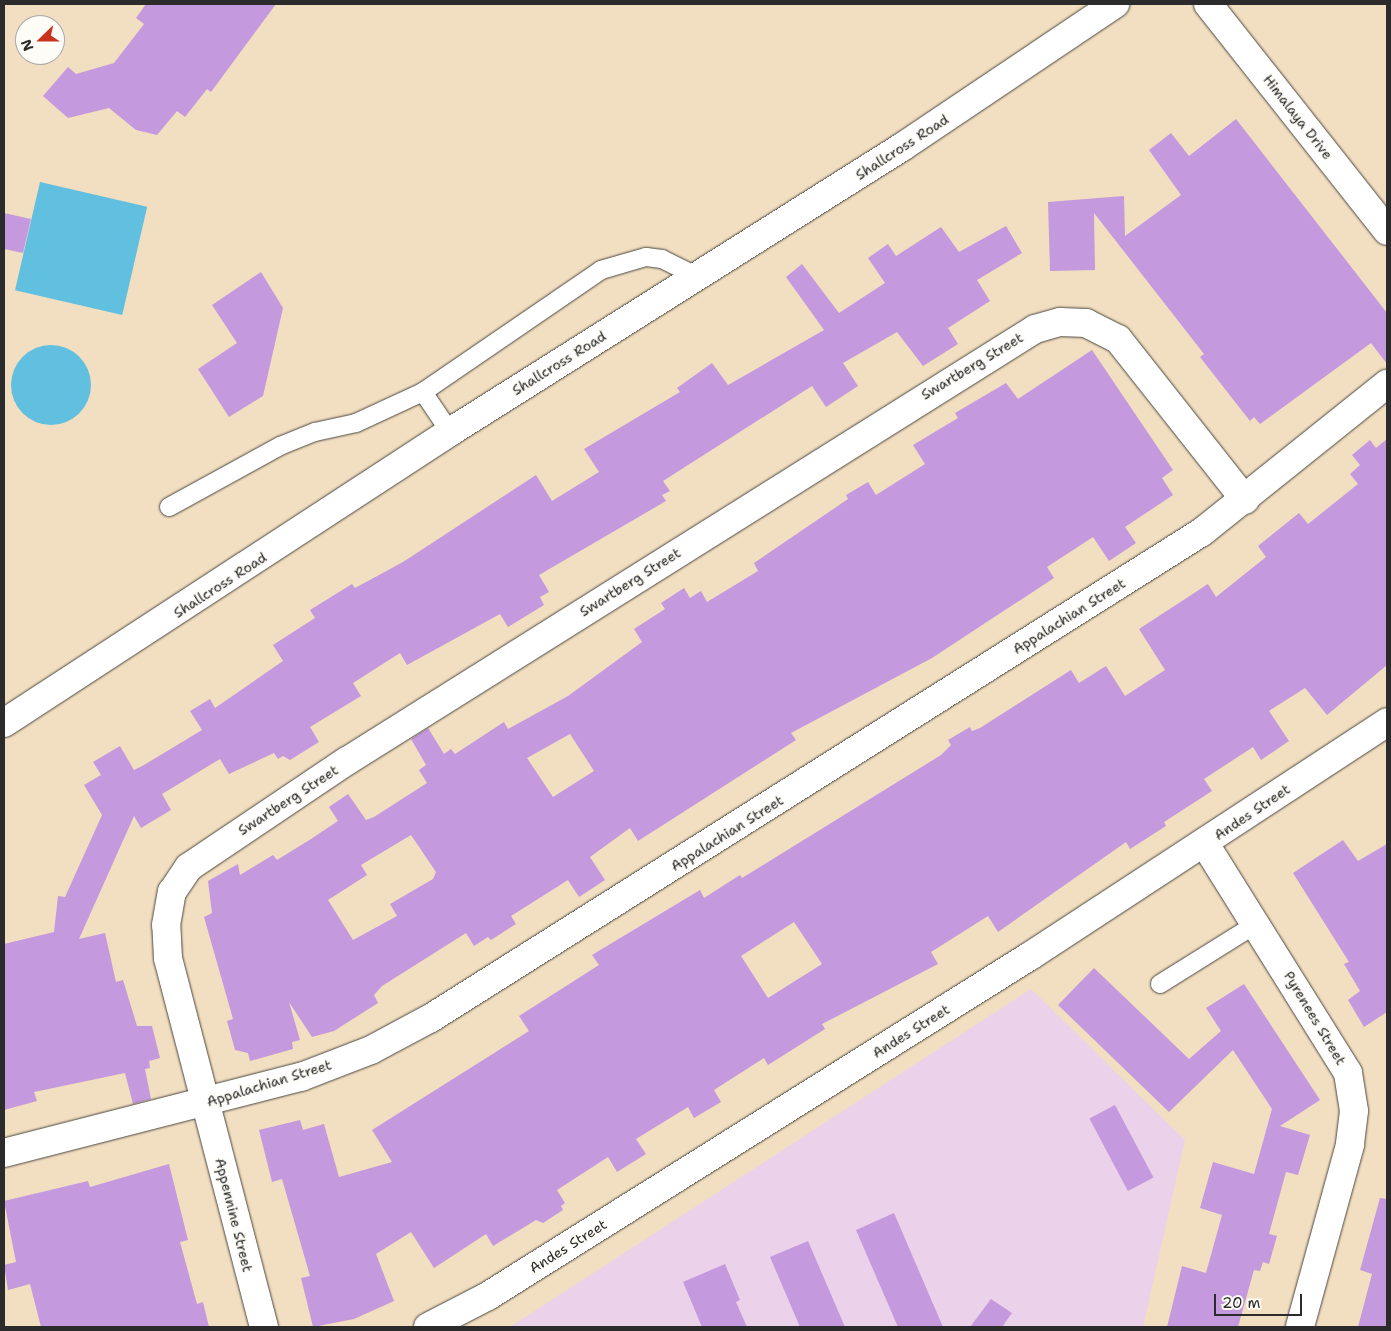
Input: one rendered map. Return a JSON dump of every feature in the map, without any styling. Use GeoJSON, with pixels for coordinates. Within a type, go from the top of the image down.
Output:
{"type":"FeatureCollection","features":[{"type":"Feature","properties":{"kind":"street","name":"Shallcross Road"},"geometry":{"type":"LineString","coordinates":[[4,723],[450,432],[910,142],[1115,4]]}},
{"type":"Feature","properties":{"kind":"street","name":"Himalaya Drive"},"geometry":{"type":"LineString","coordinates":[[1208,4],[1387,231]]}},
{"type":"Feature","properties":{"kind":"street","name":"Swartberg Street"},"geometry":{"type":"LineString","coordinates":[[206,1103],[168,950],[172,892],[189,867],[356,756],[1000,347],[1060,322],[1086,323],[1118,339],[1245,500]]}},
{"type":"Feature","properties":{"kind":"street","name":"Appalachian Street"},"geometry":{"type":"LineString","coordinates":[[4,1153],[206,1103],[301,1077],[371,1050],[432,1018],[1194,538],[1245,500],[1387,384]]}},
{"type":"Feature","properties":{"kind":"street","name":"Andes Street"},"geometry":{"type":"LineString","coordinates":[[428,1327],[488,1296],[1205,844],[1387,722]]}},
{"type":"Feature","properties":{"kind":"street","name":"Pyrenees Street"},"geometry":{"type":"LineString","coordinates":[[1205,844],[1348,1073],[1354,1111],[1350,1146],[1300,1327]]}},
{"type":"Feature","properties":{"kind":"street","name":"Appennine Street"},"geometry":{"type":"LineString","coordinates":[[206,1103],[264,1327]]}},
{"type":"Feature","properties":{"kind":"lane"},"geometry":{"type":"LineString","coordinates":[[168,507],[280,446],[315,432],[356,424],[423,392],[601,270],[646,257],[698,276]]}},
{"type":"Feature","properties":{"kind":"lane"},"geometry":{"type":"LineString","coordinates":[[423,392],[450,432]]}},
{"type":"Feature","properties":{"kind":"lane"},"geometry":{"type":"LineString","coordinates":[[1160,984],[1256,924]]}},
{"type":"Feature","properties":{"kind":"shaded area"},"geometry":{"type":"Polygon","coordinates":[[[1031,989],[1185,1140],[1143,1327],[510,1327],[1031,989]]]}},
{"type":"Feature","properties":{"kind":"water"},"geometry":{"type":"Polygon","coordinates":[[[40,182],[147,207],[122,315],[15,290],[40,182]]]}},
{"type":"Feature","properties":{"kind":"water"},"geometry":{"type":"Polygon","coordinates":[[[51,345],[66,348],[79,357],[88,370],[91,385],[88,400],[79,413],[66,422],[51,425],[36,422],[23,413],[14,400],[11,385],[14,370],[23,357],[36,348],[51,345]]]}},
{"type":"Feature","properties":{"kind":"building"},"geometry":{"type":"Polygon","coordinates":[[[146,4],[276,4],[211,92],[207,89],[185,117],[177,111],[157,135],[136,130],[109,108],[68,118],[43,96],[68,67],[76,74],[114,63],[144,24],[136,18],[146,4]]]}},
{"type":"Feature","properties":{"kind":"building"},"geometry":{"type":"Polygon","coordinates":[[[1236,119],[1387,313],[1387,364],[1371,343],[1260,424],[1254,417],[1250,421],[1200,357],[1204,354],[1094,213],[1095,270],[1050,271],[1048,202],[1124,196],[1125,236],[1181,195],[1149,150],[1171,133],[1189,156],[1236,119]]]}},
{"type":"Feature","properties":{"kind":"building"},"geometry":{"type":"Polygon","coordinates":[[[4,213],[31,219],[23,253],[4,249],[4,213]]]}},
{"type":"Feature","properties":{"kind":"building"},"geometry":{"type":"Polygon","coordinates":[[[1006,226],[1022,253],[977,280],[990,301],[948,328],[958,344],[923,366],[897,332],[843,363],[858,386],[826,407],[812,386],[663,481],[670,491],[662,495],[666,501],[539,575],[549,592],[540,597],[544,605],[508,627],[500,614],[407,665],[400,653],[353,683],[361,696],[310,727],[319,742],[290,760],[283,756],[278,759],[274,753],[229,774],[220,759],[162,794],[171,810],[141,828],[134,816],[79,939],[105,933],[116,982],[123,980],[137,1026],[152,1026],[160,1058],[149,1061],[150,1068],[145,1069],[151,1099],[133,1104],[125,1073],[34,1092],[37,1101],[4,1110],[4,944],[54,932],[58,896],[65,897],[102,815],[84,785],[101,775],[93,762],[120,746],[134,770],[202,730],[190,711],[210,699],[215,708],[283,661],[273,645],[315,618],[310,610],[352,584],[355,588],[403,562],[536,475],[552,501],[599,472],[584,449],[680,392],[677,388],[712,363],[728,385],[824,330],[786,277],[802,264],[839,313],[885,283],[868,258],[888,244],[896,256],[941,227],[959,252],[1006,226]]]}},
{"type":"Feature","properties":{"kind":"building"},"geometry":{"type":"Polygon","coordinates":[[[261,272],[283,308],[263,396],[229,417],[198,369],[237,343],[212,305],[261,272]]]}},
{"type":"Feature","properties":{"kind":"building"},"geometry":{"type":"Polygon","coordinates":[[[1092,350],[1173,470],[1162,478],[1173,495],[1125,527],[1136,543],[1109,561],[1093,537],[1047,567],[1054,578],[932,658],[791,733],[796,740],[638,841],[630,828],[590,857],[605,880],[579,897],[568,880],[511,916],[516,924],[491,940],[488,937],[474,946],[466,933],[382,986],[374,995],[378,1003],[334,1031],[312,1037],[289,1002],[300,1040],[292,1042],[293,1049],[250,1061],[248,1053],[235,1050],[227,1021],[233,1019],[204,917],[212,913],[208,881],[238,864],[240,875],[273,855],[277,860],[311,839],[338,821],[329,807],[348,794],[366,820],[374,817],[427,783],[419,770],[426,765],[411,739],[428,728],[444,754],[451,749],[455,754],[504,722],[508,729],[568,696],[642,642],[634,629],[665,609],[661,603],[684,588],[690,598],[701,591],[707,602],[758,571],[754,563],[848,499],[846,495],[868,482],[876,495],[925,464],[913,445],[958,418],[955,413],[1006,383],[1018,399],[1092,350]],[[570,734],[527,758],[553,797],[594,771],[570,734]],[[411,835],[361,865],[367,875],[328,900],[353,940],[397,916],[390,904],[433,879],[436,872],[411,835]]]}},
{"type":"Feature","properties":{"kind":"building"},"geometry":{"type":"Polygon","coordinates":[[[1387,439],[1387,665],[1327,715],[1305,688],[1269,711],[1289,741],[1261,760],[1253,747],[1204,779],[1212,791],[1164,822],[1166,826],[1130,849],[1126,842],[998,932],[988,916],[931,952],[938,964],[822,1024],[825,1029],[768,1065],[764,1058],[714,1090],[721,1102],[694,1118],[688,1107],[636,1139],[646,1154],[617,1172],[608,1157],[557,1190],[565,1203],[561,1206],[563,1210],[543,1223],[536,1220],[493,1246],[486,1234],[434,1268],[411,1232],[376,1254],[394,1301],[354,1319],[313,1327],[301,1278],[310,1276],[282,1179],[272,1182],[259,1130],[300,1120],[303,1130],[324,1124],[339,1177],[392,1162],[372,1130],[529,1031],[519,1016],[599,965],[592,955],[700,890],[704,898],[740,875],[742,878],[941,755],[951,745],[948,740],[970,727],[972,731],[980,728],[1071,670],[1079,683],[1106,666],[1125,696],[1165,670],[1139,629],[1208,584],[1216,597],[1266,557],[1258,546],[1299,513],[1308,524],[1358,484],[1350,474],[1360,465],[1352,455],[1370,440],[1376,448],[1387,439]],[[794,922],[741,956],[768,998],[822,964],[794,922]]]}},
{"type":"Feature","properties":{"kind":"building"},"geometry":{"type":"Polygon","coordinates":[[[1343,840],[1358,861],[1387,844],[1387,1012],[1364,1027],[1348,1000],[1360,991],[1344,964],[1349,962],[1293,873],[1343,840]]]}},
{"type":"Feature","properties":{"kind":"building"},"geometry":{"type":"Polygon","coordinates":[[[1094,968],[1189,1059],[1221,1031],[1206,1008],[1244,984],[1320,1100],[1280,1126],[1310,1135],[1298,1175],[1286,1172],[1269,1234],[1277,1236],[1269,1264],[1263,1262],[1260,1271],[1254,1270],[1238,1327],[1167,1327],[1182,1266],[1206,1273],[1222,1215],[1200,1208],[1213,1162],[1254,1174],[1272,1109],[1233,1050],[1169,1112],[1058,1005],[1094,968]]]}},
{"type":"Feature","properties":{"kind":"building"},"geometry":{"type":"Polygon","coordinates":[[[1115,1105],[1153,1177],[1128,1191],[1089,1119],[1115,1105]]]}},
{"type":"Feature","properties":{"kind":"building"},"geometry":{"type":"Polygon","coordinates":[[[169,1164],[188,1240],[180,1242],[197,1304],[203,1302],[209,1327],[41,1327],[30,1284],[8,1290],[4,1265],[16,1262],[4,1201],[88,1181],[90,1187],[169,1164]]]}},
{"type":"Feature","properties":{"kind":"building"},"geometry":{"type":"Polygon","coordinates":[[[1380,1198],[1387,1199],[1387,1327],[1358,1327],[1372,1274],[1360,1270],[1380,1198]]]}},
{"type":"Feature","properties":{"kind":"building"},"geometry":{"type":"Polygon","coordinates":[[[894,1213],[943,1327],[898,1327],[856,1230],[894,1213]]]}},
{"type":"Feature","properties":{"kind":"building"},"geometry":{"type":"Polygon","coordinates":[[[808,1241],[845,1327],[800,1327],[770,1257],[808,1241]]]}},
{"type":"Feature","properties":{"kind":"building"},"geometry":{"type":"Polygon","coordinates":[[[725,1264],[740,1300],[736,1302],[747,1327],[702,1327],[683,1282],[725,1264]]]}},
{"type":"Feature","properties":{"kind":"building"},"geometry":{"type":"Polygon","coordinates":[[[991,1299],[1012,1313],[1002,1327],[970,1327],[991,1299]]]}}]}
